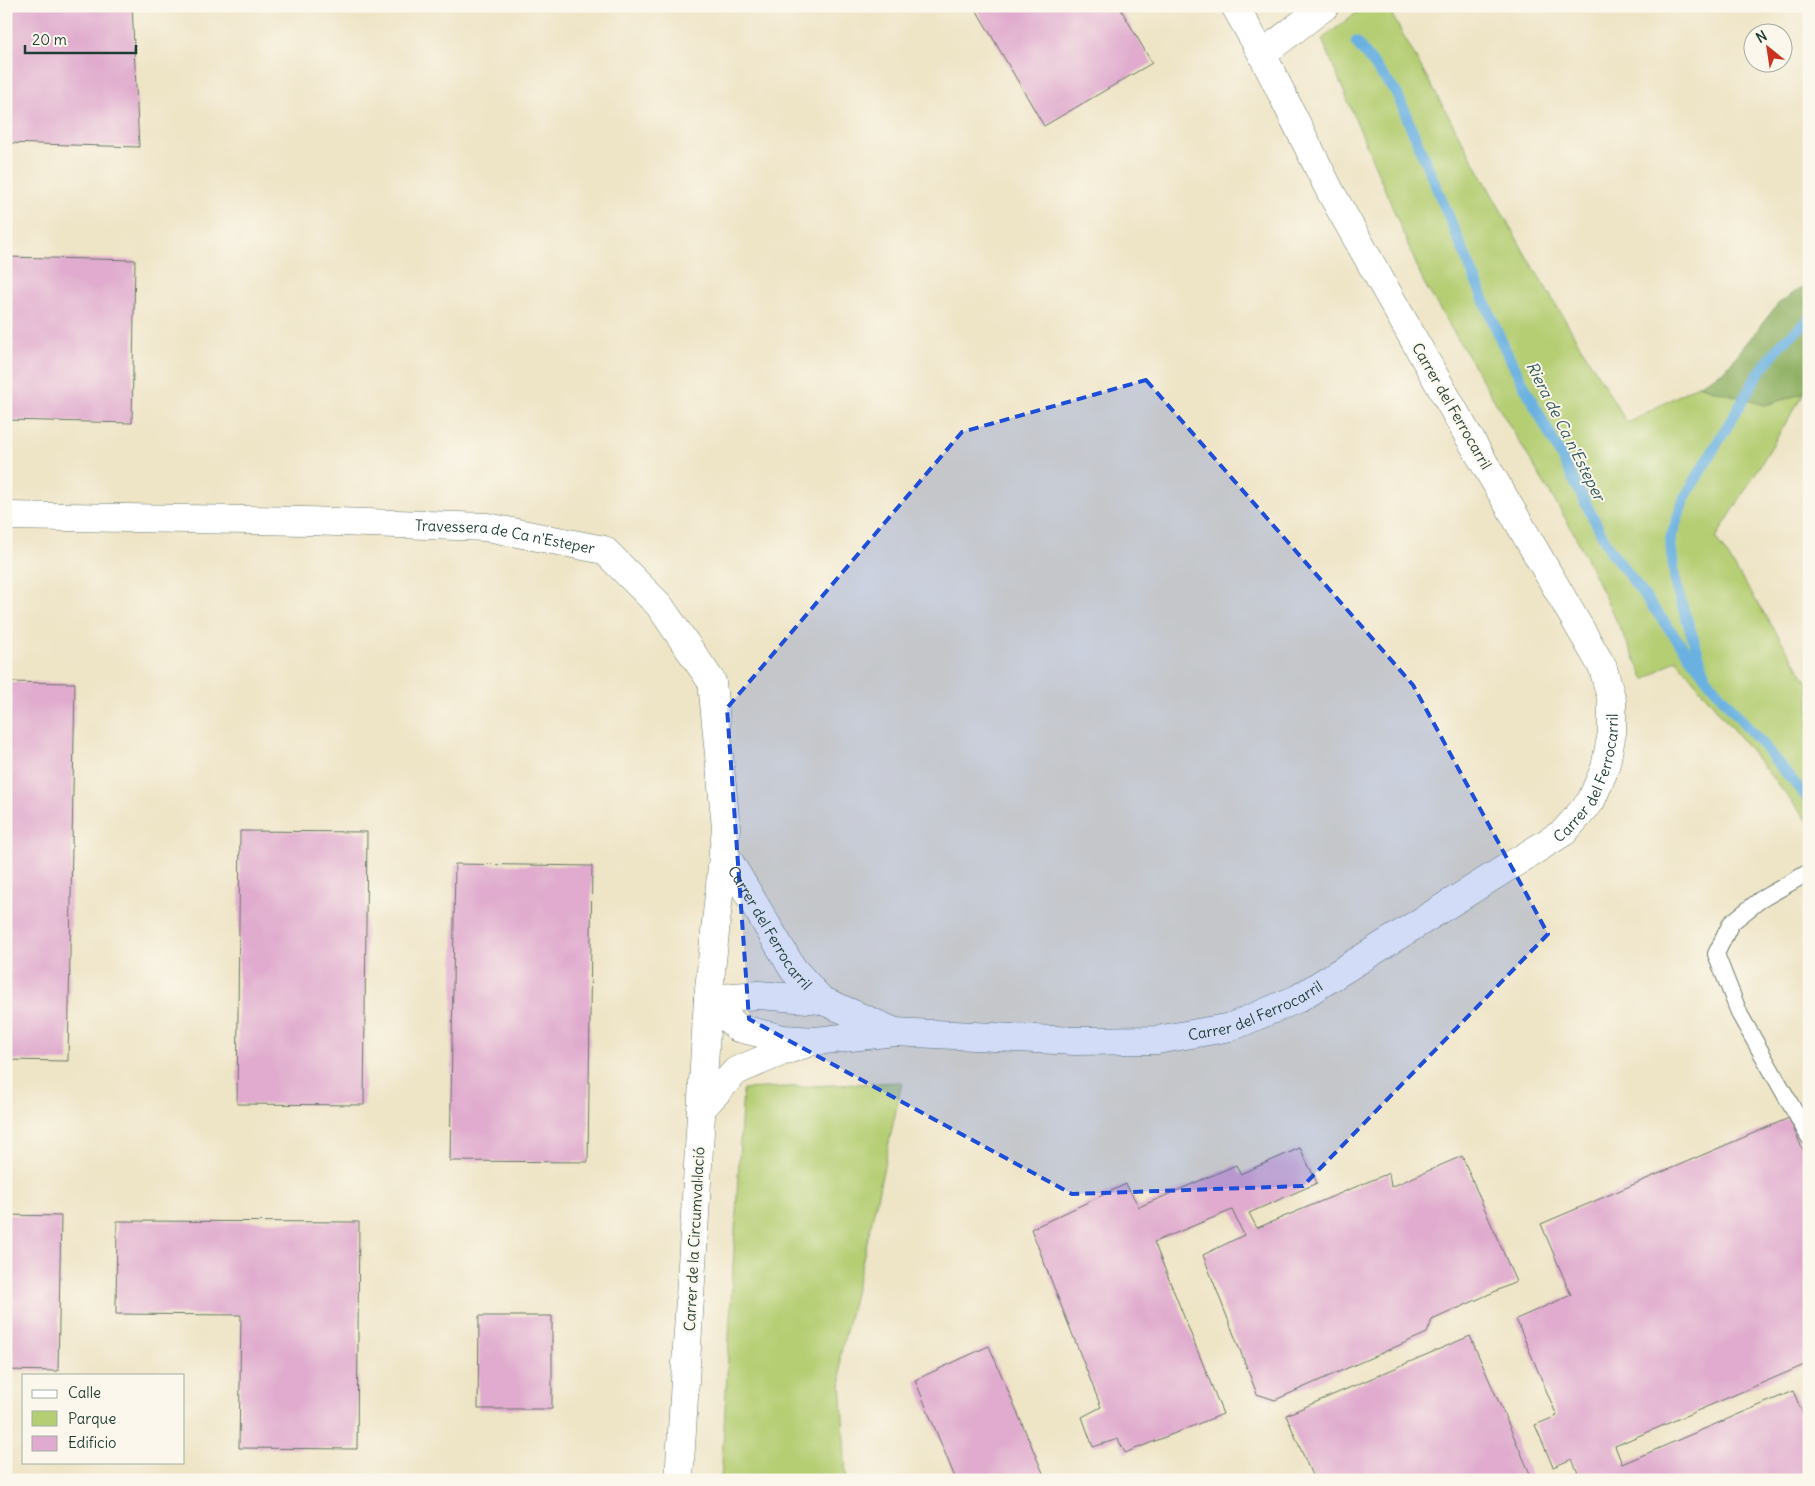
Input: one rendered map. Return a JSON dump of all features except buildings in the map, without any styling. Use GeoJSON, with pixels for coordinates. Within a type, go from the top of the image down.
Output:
{"type":"FeatureCollection","features":[{"type":"Feature","properties":{"kind":"street","name":"Carrer del Ferrocarril"},"geometry":{"type":"LineString","coordinates":[[708,999],[738,1028],[784,1040],[816,1041],[894,1032],[1075,1041],[1157,1040],[1231,1027],[1297,1000],[1564,832],[1591,801],[1606,768],[1612,733],[1612,701],[1603,668],[1330,191],[1262,54],[1235,6]]}},
{"type":"Feature","properties":{"kind":"street"},"geometry":{"type":"LineString","coordinates":[[1262,54],[1325,6]]}},
{"type":"Feature","properties":{"kind":"street","name":"Travessera de Ca n'Esteper"},"geometry":{"type":"LineString","coordinates":[[6,516],[307,521],[487,528],[604,550],[659,605],[712,682],[726,828],[708,999]]}},
{"type":"Feature","properties":{"kind":"street","name":"Carrer del Ferrocarril"},"geometry":{"type":"LineString","coordinates":[[724,851],[793,969],[821,1000]]}},
{"type":"Feature","properties":{"kind":"street","name":"Carrer del Ferrocarril"},"geometry":{"type":"LineString","coordinates":[[708,999],[759,995],[821,1000],[894,1032]]}},
{"type":"Feature","properties":{"kind":"street","name":"Carrer de la Circumval·lació"},"geometry":{"type":"LineString","coordinates":[[679,1480],[708,999]]}},
{"type":"Feature","properties":{"kind":"street","name":"Carrer del Ferrocarril"},"geometry":{"type":"LineString","coordinates":[[701,1108],[736,1070],[781,1052],[816,1041]]}},
{"type":"Feature","properties":{"kind":"lane"},"geometry":{"type":"LineString","coordinates":[[1809,872],[1760,900],[1731,923],[1716,954],[1740,1015],[1809,1137]]}},
{"type":"Feature","properties":{"kind":"highlighted area"},"geometry":{"type":"Polygon","coordinates":[[[1146,380],[1413,685],[1548,934],[1303,1186],[1072,1194],[749,1019],[727,708],[962,432],[1146,380]]]}},
{"type":"Feature","properties":{"kind":"green space"},"geometry":{"type":"Polygon","coordinates":[[[1365,6],[1387,6],[1523,250],[1627,423],[1698,385],[1765,405],[1804,393],[1716,538],[1809,684],[1809,823],[1676,659],[1645,680],[1574,533],[1424,283],[1322,39],[1365,6]]]}},
{"type":"Feature","properties":{"kind":"green space"},"geometry":{"type":"Polygon","coordinates":[[[1809,282],[1809,386],[1804,393],[1765,405],[1698,385],[1725,370],[1778,304],[1809,282]]]}},
{"type":"Feature","properties":{"kind":"green space"},"geometry":{"type":"Polygon","coordinates":[[[902,1082],[840,1357],[846,1480],[721,1480],[743,1089],[902,1082]]]}},
{"type":"Feature","properties":{"kind":"waterway","name":"Riera de Ca n'Esteper"},"geometry":{"type":"LineString","coordinates":[[1356,42],[1397,94],[1503,345],[1610,550],[1707,679],[1809,800]]}},
{"type":"Feature","properties":{"kind":"waterway"},"geometry":{"type":"LineString","coordinates":[[1704,671],[1676,587],[1670,540],[1684,499],[1759,373],[1780,345],[1809,320]]}}]}
